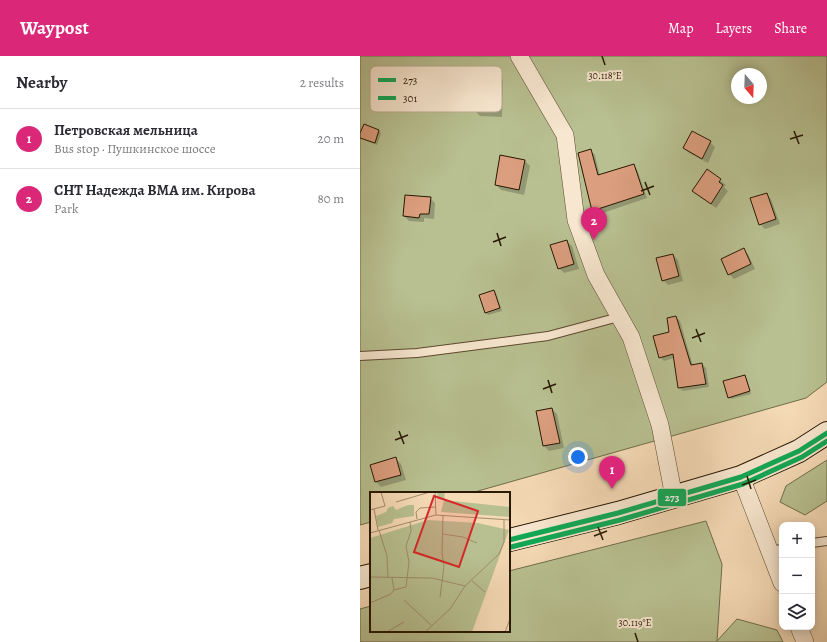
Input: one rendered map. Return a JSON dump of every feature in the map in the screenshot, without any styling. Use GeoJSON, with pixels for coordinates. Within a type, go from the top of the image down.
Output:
{"type":"FeatureCollection","features":[{"type":"Feature","properties":{"kind":"main road"},"geometry":{"type":"LineString","coordinates":[[510,540],[618,513],[741,476],[799,451],[827,434]]}},
{"type":"Feature","properties":{"kind":"main road"},"geometry":{"type":"LineString","coordinates":[[360,578],[370,575]]}},
{"type":"Feature","properties":{"kind":"street"},"geometry":{"type":"LineString","coordinates":[[519,56],[565,135],[576,220],[596,275],[631,337],[660,425],[674,497]]}},
{"type":"Feature","properties":{"kind":"street"},"geometry":{"type":"LineString","coordinates":[[741,476],[776,550],[779,566]]}},
{"type":"Feature","properties":{"kind":"street"},"geometry":{"type":"LineString","coordinates":[[800,630],[805,642]]}},
{"type":"Feature","properties":{"kind":"lane"},"geometry":{"type":"LineString","coordinates":[[360,356],[417,353],[548,336],[619,317]]}},
{"type":"Feature","properties":{"kind":"lane"},"geometry":{"type":"LineString","coordinates":[[815,543],[827,541]]}},
{"type":"Feature","properties":{"kind":"green space"},"geometry":{"type":"Polygon","coordinates":[[[360,56],[827,56],[827,382],[806,398],[475,492],[370,492],[370,522],[360,525],[360,56]]]}},
{"type":"Feature","properties":{"kind":"green space"},"geometry":{"type":"Polygon","coordinates":[[[827,460],[827,501],[805,515],[780,502],[786,486],[827,460]]]}},
{"type":"Feature","properties":{"kind":"green space"},"geometry":{"type":"Polygon","coordinates":[[[706,521],[722,564],[717,641],[737,619],[777,630],[783,642],[360,642],[360,609],[370,606],[370,632],[510,632],[510,571],[706,521]]]}},
{"type":"Feature","properties":{"kind":"building"},"geometry":{"type":"Polygon","coordinates":[[[364,124],[379,130],[375,143],[360,138],[360,133],[364,124]]]}},
{"type":"Feature","properties":{"kind":"building"},"geometry":{"type":"Polygon","coordinates":[[[692,131],[711,141],[702,159],[683,148],[692,131]]]}},
{"type":"Feature","properties":{"kind":"building"},"geometry":{"type":"Polygon","coordinates":[[[591,149],[598,175],[634,164],[644,194],[592,211],[578,153],[591,149]]]}},
{"type":"Feature","properties":{"kind":"building"},"geometry":{"type":"Polygon","coordinates":[[[500,155],[525,160],[519,190],[495,185],[500,155]]]}},
{"type":"Feature","properties":{"kind":"building"},"geometry":{"type":"Polygon","coordinates":[[[707,169],[721,179],[719,182],[723,185],[711,204],[692,191],[707,169]]]}},
{"type":"Feature","properties":{"kind":"building"},"geometry":{"type":"Polygon","coordinates":[[[767,193],[776,219],[759,225],[750,198],[767,193]]]}},
{"type":"Feature","properties":{"kind":"building"},"geometry":{"type":"Polygon","coordinates":[[[405,195],[431,197],[429,214],[420,214],[419,218],[403,216],[405,195]]]}},
{"type":"Feature","properties":{"kind":"building"},"geometry":{"type":"Polygon","coordinates":[[[567,240],[574,264],[558,269],[550,245],[567,240]]]}},
{"type":"Feature","properties":{"kind":"building"},"geometry":{"type":"Polygon","coordinates":[[[744,248],[751,264],[728,275],[721,259],[744,248]]]}},
{"type":"Feature","properties":{"kind":"building"},"geometry":{"type":"Polygon","coordinates":[[[673,254],[679,276],[662,281],[656,258],[673,254]]]}},
{"type":"Feature","properties":{"kind":"building"},"geometry":{"type":"Polygon","coordinates":[[[494,290],[500,308],[485,313],[479,295],[494,290]]]}},
{"type":"Feature","properties":{"kind":"building"},"geometry":{"type":"Polygon","coordinates":[[[676,316],[691,365],[702,363],[706,384],[678,388],[673,354],[659,358],[653,336],[669,332],[667,318],[676,316]]]}},
{"type":"Feature","properties":{"kind":"building"},"geometry":{"type":"Polygon","coordinates":[[[745,375],[750,391],[728,398],[723,381],[745,375]]]}},
{"type":"Feature","properties":{"kind":"building"},"geometry":{"type":"Polygon","coordinates":[[[552,408],[560,443],[543,446],[536,411],[552,408]]]}},
{"type":"Feature","properties":{"kind":"building"},"geometry":{"type":"Polygon","coordinates":[[[396,457],[401,475],[375,482],[370,465],[396,457]]]}},
{"type":"Feature","properties":{"kind":"transit line","name":"273"},"geometry":{"type":"LineString","coordinates":[[510,540],[618,513],[741,477],[799,451],[827,433]]}},
{"type":"Feature","properties":{"kind":"transit line","name":"301"},"geometry":{"type":"LineString","coordinates":[[511,547],[620,520],[743,484],[802,457],[827,441]]}},
{"type":"Feature","properties":{"kind":"place","name":"СНТ Надежда ВМА им. Кирова"},"geometry":{"type":"Point","coordinates":[594,240]}},
{"type":"Feature","properties":{"kind":"place","name":"Петровская мельница"},"geometry":{"type":"Point","coordinates":[612,489]}}]}
